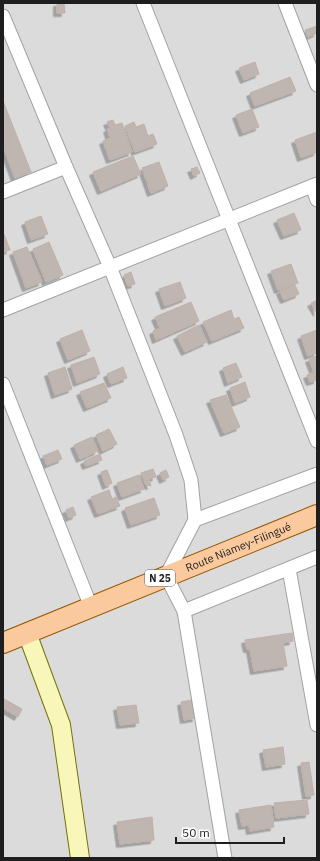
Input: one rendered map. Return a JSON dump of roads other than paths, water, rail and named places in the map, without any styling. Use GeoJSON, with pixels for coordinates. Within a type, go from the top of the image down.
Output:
{"type":"FeatureCollection","features":[{"type":"Feature","properties":{"kind":"main road","name":"Route Niamey-Filingué"},"geometry":{"type":"LineString","coordinates":[[3,643],[317,515]]}},
{"type":"Feature","properties":{"kind":"street"},"geometry":{"type":"LineString","coordinates":[[143,3],[317,441]]}},
{"type":"Feature","properties":{"kind":"street"},"geometry":{"type":"LineString","coordinates":[[285,3],[317,85]]}},
{"type":"Feature","properties":{"kind":"street"},"geometry":{"type":"LineString","coordinates":[[3,16],[66,167],[110,267],[176,435],[191,480],[195,520],[166,576],[184,611],[225,858]]}},
{"type":"Feature","properties":{"kind":"street"},"geometry":{"type":"LineString","coordinates":[[3,192],[66,167]]}},
{"type":"Feature","properties":{"kind":"street"},"geometry":{"type":"LineString","coordinates":[[3,310],[314,185],[317,200]]}},
{"type":"Feature","properties":{"kind":"street"},"geometry":{"type":"LineString","coordinates":[[3,384],[90,607]]}},
{"type":"Feature","properties":{"kind":"street"},"geometry":{"type":"LineString","coordinates":[[195,520],[317,474]]}},
{"type":"Feature","properties":{"kind":"street"},"geometry":{"type":"LineString","coordinates":[[184,611],[317,557]]}},
{"type":"Feature","properties":{"kind":"street"},"geometry":{"type":"LineString","coordinates":[[289,569],[317,725]]}},
{"type":"Feature","properties":{"kind":"street"},"geometry":{"type":"LineString","coordinates":[[27,633],[61,725],[80,858]]}}]}
